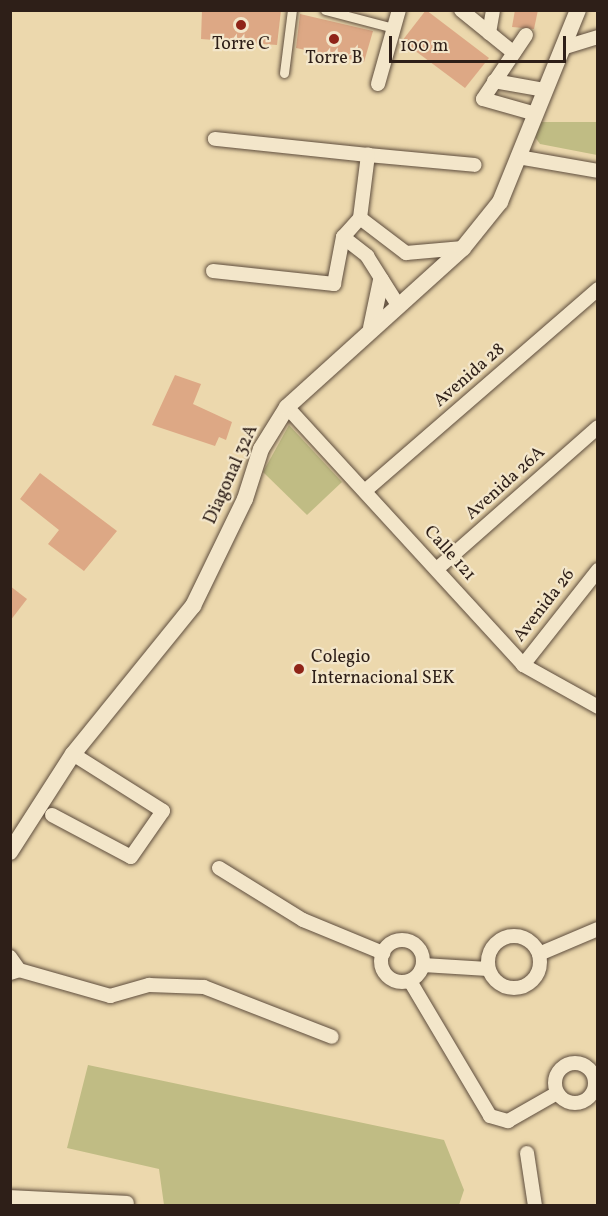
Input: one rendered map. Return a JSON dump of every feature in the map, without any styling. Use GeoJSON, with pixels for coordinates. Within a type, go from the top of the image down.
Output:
{"type":"FeatureCollection","features":[{"type":"Feature","properties":{"kind":"street"},"geometry":{"type":"LineString","coordinates":[[284,73],[292,10]]}},
{"type":"Feature","properties":{"kind":"street"},"geometry":{"type":"LineString","coordinates":[[325,10],[390,27]]}},
{"type":"Feature","properties":{"kind":"street"},"geometry":{"type":"LineString","coordinates":[[378,84],[390,27],[399,10]]}},
{"type":"Feature","properties":{"kind":"street"},"geometry":{"type":"LineString","coordinates":[[461,10],[514,52]]}},
{"type":"Feature","properties":{"kind":"street"},"geometry":{"type":"LineString","coordinates":[[489,33],[493,10]]}},
{"type":"Feature","properties":{"kind":"street","name":"Diagonal 32A"},"geometry":{"type":"LineString","coordinates":[[10,852],[72,754],[193,606],[245,499],[261,449],[287,407],[463,248],[500,202],[578,10]]}},
{"type":"Feature","properties":{"kind":"street"},"geometry":{"type":"LineString","coordinates":[[526,35],[483,99],[536,114]]}},
{"type":"Feature","properties":{"kind":"street"},"geometry":{"type":"LineString","coordinates":[[562,48],[597,37]]}},
{"type":"Feature","properties":{"kind":"street"},"geometry":{"type":"LineString","coordinates":[[494,81],[545,90]]}},
{"type":"Feature","properties":{"kind":"street"},"geometry":{"type":"LineString","coordinates":[[215,139],[475,165]]}},
{"type":"Feature","properties":{"kind":"street"},"geometry":{"type":"LineString","coordinates":[[213,271],[334,284],[343,237],[360,218],[368,155]]}},
{"type":"Feature","properties":{"kind":"street"},"geometry":{"type":"LineString","coordinates":[[518,157],[597,171]]}},
{"type":"Feature","properties":{"kind":"street"},"geometry":{"type":"LineString","coordinates":[[360,218],[406,253],[463,248]]}},
{"type":"Feature","properties":{"kind":"street"},"geometry":{"type":"LineString","coordinates":[[343,237],[367,256],[398,305]]}},
{"type":"Feature","properties":{"kind":"street"},"geometry":{"type":"LineString","coordinates":[[370,331],[381,279]]}},
{"type":"Feature","properties":{"kind":"street","name":"Avenida 28"},"geometry":{"type":"LineString","coordinates":[[366,490],[597,288]]}},
{"type":"Feature","properties":{"kind":"street","name":"Calle 121"},"geometry":{"type":"LineString","coordinates":[[287,407],[438,568],[522,665],[597,707]]}},
{"type":"Feature","properties":{"kind":"street","name":"Avenida 26A"},"geometry":{"type":"LineString","coordinates":[[438,568],[597,427]]}},
{"type":"Feature","properties":{"kind":"street","name":"Avenida 26"},"geometry":{"type":"LineString","coordinates":[[522,665],[597,570]]}},
{"type":"Feature","properties":{"kind":"street"},"geometry":{"type":"LineString","coordinates":[[52,815],[131,857],[163,812],[72,754]]}},
{"type":"Feature","properties":{"kind":"street"},"geometry":{"type":"LineString","coordinates":[[219,868],[303,920],[383,953]]}},
{"type":"Feature","properties":{"kind":"street"},"geometry":{"type":"LineString","coordinates":[[539,954],[597,929]]}},
{"type":"Feature","properties":{"kind":"street"},"geometry":{"type":"LineString","coordinates":[[506,936],[526,939],[539,954],[537,974],[521,987],[501,985],[488,969],[490,949],[506,936]]}},
{"type":"Feature","properties":{"kind":"street"},"geometry":{"type":"LineString","coordinates":[[383,953],[405,941],[421,952],[423,965],[410,981]]}},
{"type":"Feature","properties":{"kind":"street"},"geometry":{"type":"LineString","coordinates":[[383,953],[387,976],[410,981],[490,1116],[508,1121],[558,1093]]}},
{"type":"Feature","properties":{"kind":"street"},"geometry":{"type":"LineString","coordinates":[[10,957],[15,971],[110,996],[149,985],[204,987],[332,1037]]}},
{"type":"Feature","properties":{"kind":"street"},"geometry":{"type":"LineString","coordinates":[[423,965],[488,969]]}},
{"type":"Feature","properties":{"kind":"street"},"geometry":{"type":"LineString","coordinates":[[526,1153],[535,1206]]}},
{"type":"Feature","properties":{"kind":"street"},"geometry":{"type":"LineString","coordinates":[[10,1197],[127,1203]]}},
{"type":"Feature","properties":{"kind":"shaded area"},"geometry":{"type":"Polygon","coordinates":[[[540,122],[597,122],[597,155],[540,144],[535,137],[540,122]]]}},
{"type":"Feature","properties":{"kind":"shaded area"},"geometry":{"type":"Polygon","coordinates":[[[289,425],[342,482],[307,515],[263,472],[289,425]]]}},
{"type":"Feature","properties":{"kind":"shaded area"},"geometry":{"type":"Polygon","coordinates":[[[88,1065],[444,1140],[464,1190],[459,1205],[164,1205],[159,1169],[67,1148],[88,1065]]]}},
{"type":"Feature","properties":{"kind":"building","name":"Torre C"},"geometry":{"type":"Polygon","coordinates":[[[202,10],[281,10],[277,45],[201,39],[202,10]]]}},
{"type":"Feature","properties":{"kind":"building"},"geometry":{"type":"Polygon","coordinates":[[[426,10],[489,58],[465,88],[402,41],[426,10]]]}},
{"type":"Feature","properties":{"kind":"building"},"geometry":{"type":"Polygon","coordinates":[[[515,10],[538,10],[534,29],[512,27],[515,10]]]}},
{"type":"Feature","properties":{"kind":"building","name":"Torre B"},"geometry":{"type":"Polygon","coordinates":[[[300,14],[373,31],[364,62],[296,48],[300,14]]]}},
{"type":"Feature","properties":{"kind":"building"},"geometry":{"type":"Polygon","coordinates":[[[175,375],[201,384],[193,404],[232,422],[226,440],[219,437],[215,446],[152,425],[175,375]]]}},
{"type":"Feature","properties":{"kind":"building"},"geometry":{"type":"Polygon","coordinates":[[[40,473],[117,531],[84,571],[48,544],[59,530],[20,499],[40,473]]]}},
{"type":"Feature","properties":{"kind":"building"},"geometry":{"type":"Polygon","coordinates":[[[10,586],[27,599],[10,621],[10,586]]]}},
{"type":"Feature","properties":{"kind":"place","name":"Torre C"},"geometry":{"type":"Point","coordinates":[241,25]}},
{"type":"Feature","properties":{"kind":"place","name":"Torre B"},"geometry":{"type":"Point","coordinates":[334,39]}},
{"type":"Feature","properties":{"kind":"place","name":"Colegio Internacional SEK"},"geometry":{"type":"Point","coordinates":[299,669]}}]}
